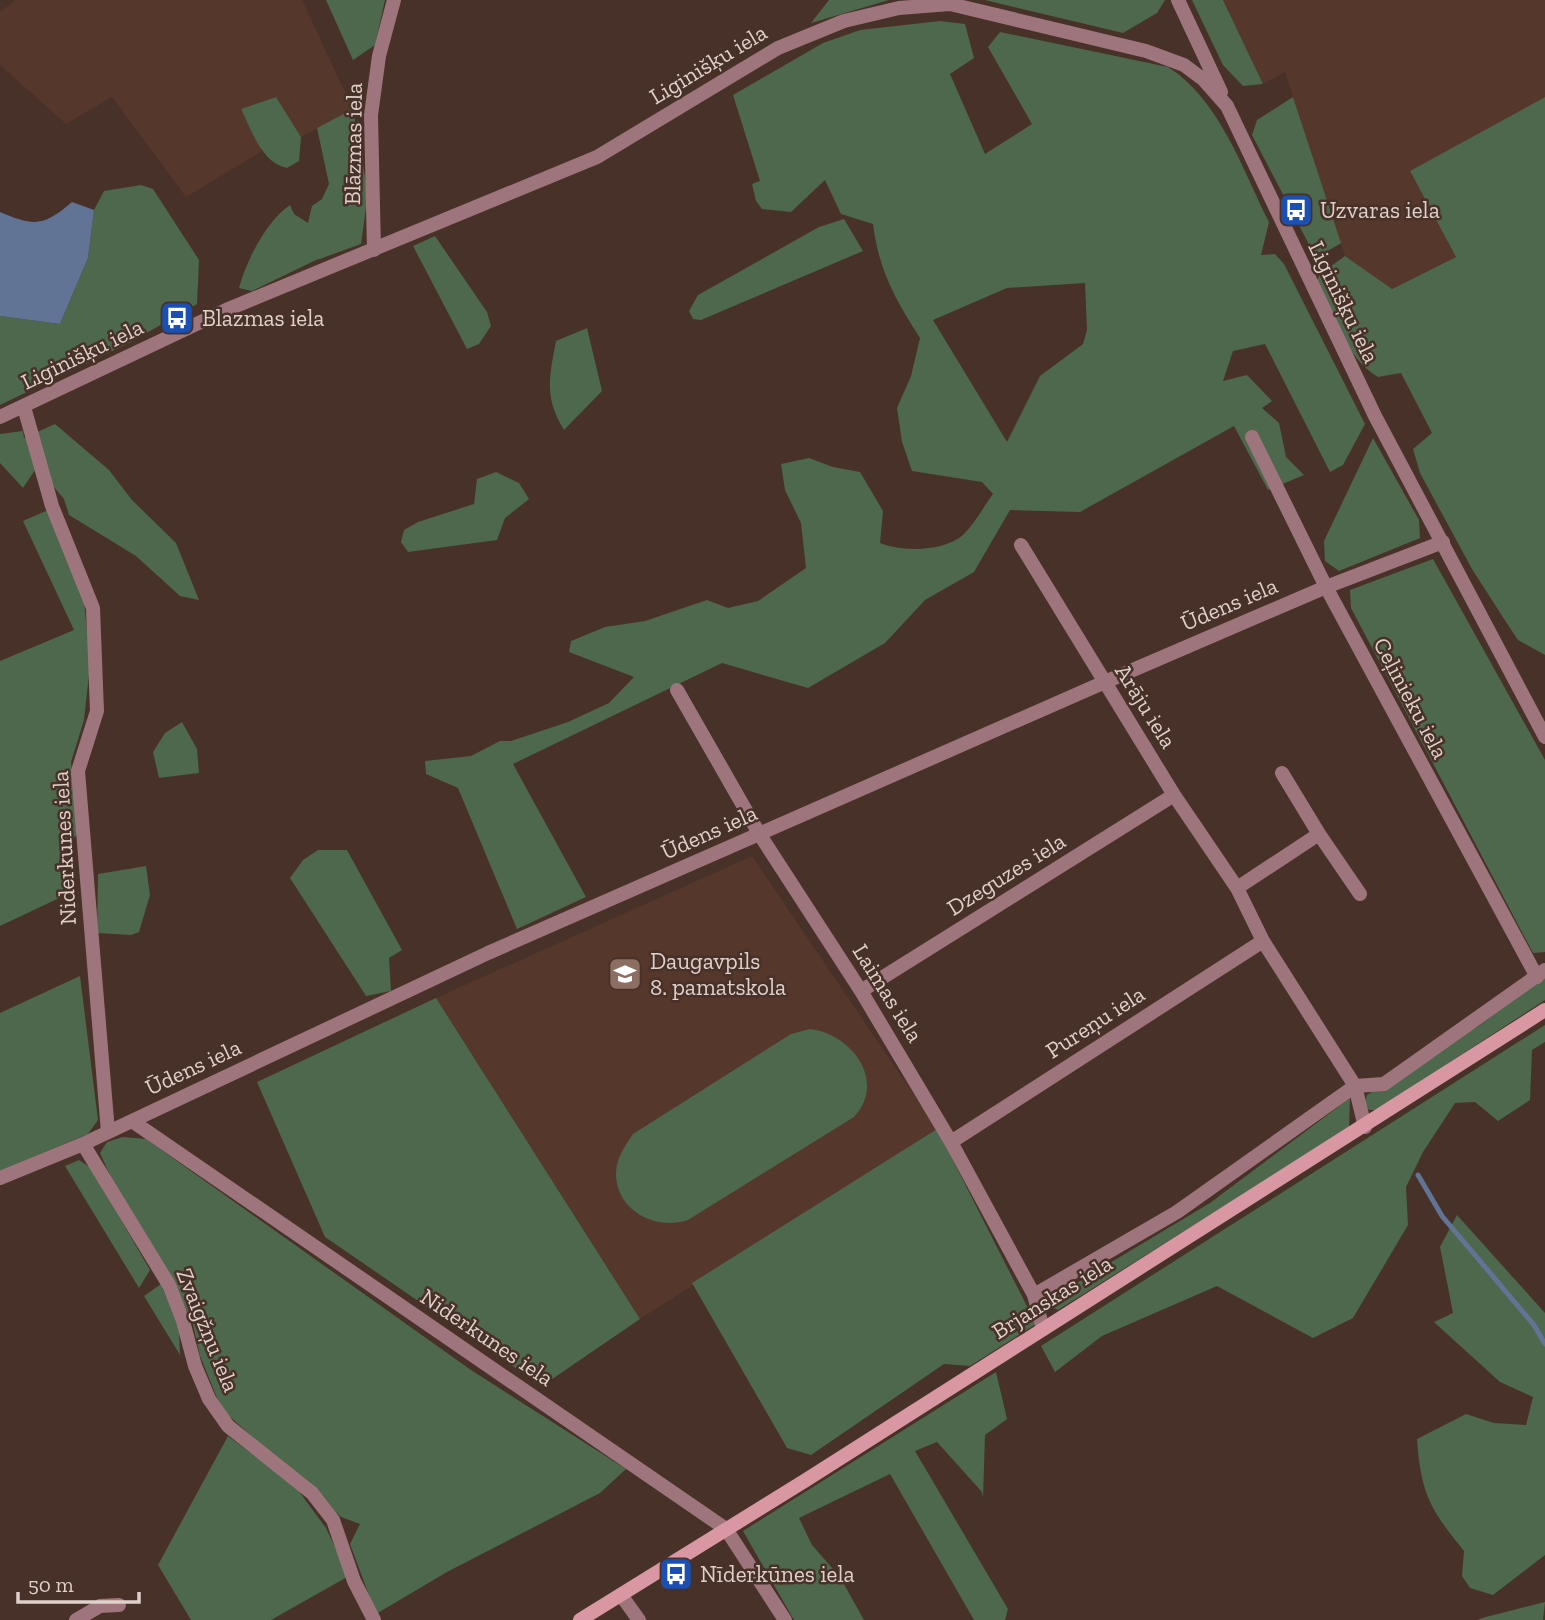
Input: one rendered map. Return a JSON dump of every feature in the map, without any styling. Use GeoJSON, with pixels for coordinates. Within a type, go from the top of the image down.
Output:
{"type":"FeatureCollection","features":[{"type":"Feature","properties":{"kind":"main road","name":"Brjanskas iela"},"geometry":{"type":"LineString","coordinates":[[580,1620],[1365,1127],[1545,1010]]}},
{"type":"Feature","properties":{"kind":"street","name":"Blāzmas iela"},"geometry":{"type":"LineString","coordinates":[[374,250],[371,115],[379,56],[394,0]]}},
{"type":"Feature","properties":{"kind":"street"},"geometry":{"type":"LineString","coordinates":[[1178,0],[1227,106]]}},
{"type":"Feature","properties":{"kind":"street","name":"Liginišķu iela"},"geometry":{"type":"LineString","coordinates":[[0,417],[226,310],[597,157],[778,48],[844,21],[899,8],[950,4],[1146,51],[1184,65],[1204,80],[1227,106],[1375,416],[1545,737]]}},
{"type":"Feature","properties":{"kind":"street","name":"Niderkunes iela"},"geometry":{"type":"LineString","coordinates":[[24,407],[52,506],[93,608],[97,711],[78,771],[108,1132]]}},
{"type":"Feature","properties":{"kind":"street","name":"Ceļinieku iela"},"geometry":{"type":"LineString","coordinates":[[1252,437],[1326,587],[1541,974]]}},
{"type":"Feature","properties":{"kind":"street","name":"Ūdens iela"},"geometry":{"type":"LineString","coordinates":[[0,1178],[83,1144],[488,953],[1105,682],[1326,587],[1443,542]]}},
{"type":"Feature","properties":{"kind":"street","name":"Arāju iela"},"geometry":{"type":"LineString","coordinates":[[1021,545],[1174,795],[1237,888],[1263,941],[1355,1086],[1365,1127]]}},
{"type":"Feature","properties":{"kind":"street","name":"Laimas iela"},"geometry":{"type":"LineString","coordinates":[[677,690],[760,835],[861,991],[951,1142],[1034,1295],[1043,1329]]}},
{"type":"Feature","properties":{"kind":"street"},"geometry":{"type":"LineString","coordinates":[[1282,773],[1360,894]]}},
{"type":"Feature","properties":{"kind":"street","name":"Dzeguzes iela"},"geometry":{"type":"LineString","coordinates":[[861,991],[1174,795]]}},
{"type":"Feature","properties":{"kind":"street"},"geometry":{"type":"LineString","coordinates":[[1237,888],[1319,834]]}},
{"type":"Feature","properties":{"kind":"street","name":"Pureņu iela"},"geometry":{"type":"LineString","coordinates":[[951,1142],[1263,941]]}},
{"type":"Feature","properties":{"kind":"street"},"geometry":{"type":"LineString","coordinates":[[1034,1295],[1177,1212],[1355,1086],[1384,1084],[1541,974]]}},
{"type":"Feature","properties":{"kind":"street","name":"Niderkunes iela"},"geometry":{"type":"LineString","coordinates":[[132,1121],[726,1529],[785,1620]]}},
{"type":"Feature","properties":{"kind":"street","name":"Zvaigžņu iela"},"geometry":{"type":"LineString","coordinates":[[83,1144],[169,1285],[183,1321],[195,1366],[209,1399],[228,1426],[312,1493],[333,1520],[354,1581],[373,1620]]}},
{"type":"Feature","properties":{"kind":"street"},"geometry":{"type":"LineString","coordinates":[[621,1595],[639,1620]]}},
{"type":"Feature","properties":{"kind":"street"},"geometry":{"type":"LineString","coordinates":[[76,1620],[100,1606],[119,1605]]}},
{"type":"Feature","properties":{"kind":"shaded area"},"geometry":{"type":"Polygon","coordinates":[[[16,0],[302,0],[353,109],[301,137],[276,97],[241,109],[262,151],[186,197],[112,97],[66,124],[0,65],[0,12],[16,0]]]}},
{"type":"Feature","properties":{"kind":"shaded area"},"geometry":{"type":"Polygon","coordinates":[[[1223,0],[1545,0],[1545,97],[1410,171],[1456,257],[1391,289],[1345,256],[1285,72],[1263,84],[1223,0]]]}},
{"type":"Feature","properties":{"kind":"shaded area"},"geometry":{"type":"Polygon","coordinates":[[[752,856],[937,1129],[640,1319],[436,998],[752,856]]]}},
{"type":"Feature","properties":{"kind":"green space"},"geometry":{"type":"Polygon","coordinates":[[[326,0],[385,0],[375,45],[353,60],[326,0]]]}},
{"type":"Feature","properties":{"kind":"green space"},"geometry":{"type":"Polygon","coordinates":[[[829,0],[889,0],[811,23],[829,0]]]}},
{"type":"Feature","properties":{"kind":"green space"},"geometry":{"type":"Polygon","coordinates":[[[985,0],[1165,0],[1157,13],[1123,33],[985,0]]]}},
{"type":"Feature","properties":{"kind":"green space"},"geometry":{"type":"Polygon","coordinates":[[[1192,0],[1223,0],[1263,84],[1243,86],[1223,65],[1192,0]]]}},
{"type":"Feature","properties":{"kind":"green space"},"geometry":{"type":"Polygon","coordinates":[[[940,21],[965,24],[974,58],[950,74],[985,154],[1032,124],[988,47],[1000,32],[1168,67],[1186,81],[1202,98],[1228,137],[1269,222],[1261,255],[1275,254],[1284,264],[1365,424],[1343,465],[1330,472],[1265,344],[1233,351],[1223,381],[1247,375],[1272,401],[1262,408],[1279,423],[1286,457],[1304,475],[1268,490],[1234,426],[1080,512],[1010,510],[974,572],[925,600],[885,643],[808,688],[722,663],[513,764],[586,897],[517,929],[458,788],[426,774],[425,761],[471,756],[500,741],[511,741],[568,722],[609,703],[634,677],[569,652],[571,641],[605,627],[645,621],[707,600],[728,608],[758,601],[806,568],[801,523],[785,490],[781,464],[809,458],[833,467],[860,472],[883,511],[880,543],[900,548],[923,549],[956,540],[968,530],[993,494],[982,482],[912,471],[902,442],[897,408],[911,376],[920,338],[889,284],[879,256],[873,224],[841,214],[825,180],[791,212],[762,209],[756,201],[752,184],[760,181],[733,95],[823,43],[860,30],[940,21]],[[1085,283],[1007,288],[933,320],[1007,442],[1040,376],[1083,344],[1087,330],[1085,283]]]}},
{"type":"Feature","properties":{"kind":"green space"},"geometry":{"type":"Polygon","coordinates":[[[276,97],[301,137],[299,161],[287,168],[278,165],[264,152],[241,109],[276,97]]]}},
{"type":"Feature","properties":{"kind":"green space"},"geometry":{"type":"Polygon","coordinates":[[[1293,97],[1341,243],[1316,258],[1252,135],[1257,120],[1293,97]]]}},
{"type":"Feature","properties":{"kind":"green space"},"geometry":{"type":"Polygon","coordinates":[[[1545,97],[1545,655],[1518,640],[1472,569],[1420,473],[1413,449],[1432,433],[1401,373],[1378,377],[1357,359],[1341,334],[1316,282],[1320,274],[1345,256],[1392,289],[1456,257],[1410,171],[1545,97]]]}},
{"type":"Feature","properties":{"kind":"green space"},"geometry":{"type":"Polygon","coordinates":[[[353,109],[368,193],[361,244],[314,261],[252,291],[239,288],[258,242],[281,212],[290,205],[294,214],[308,223],[312,206],[322,199],[329,184],[317,128],[353,109]]]}},
{"type":"Feature","properties":{"kind":"green space"},"geometry":{"type":"Polygon","coordinates":[[[141,185],[153,189],[199,260],[197,304],[131,342],[0,405],[0,316],[60,324],[88,258],[94,210],[104,191],[141,185]]]}},
{"type":"Feature","properties":{"kind":"green space"},"geometry":{"type":"Polygon","coordinates":[[[844,219],[863,251],[701,320],[693,319],[689,311],[698,295],[819,227],[844,219]]]}},
{"type":"Feature","properties":{"kind":"green space"},"geometry":{"type":"Polygon","coordinates":[[[435,236],[487,312],[491,326],[479,344],[467,349],[413,246],[435,236]]]}},
{"type":"Feature","properties":{"kind":"green space"},"geometry":{"type":"Polygon","coordinates":[[[587,328],[602,391],[564,430],[553,407],[550,387],[556,341],[587,328]]]}},
{"type":"Feature","properties":{"kind":"green space"},"geometry":{"type":"Polygon","coordinates":[[[55,424],[109,470],[132,500],[176,543],[199,600],[180,596],[136,556],[69,515],[64,499],[37,467],[23,488],[0,463],[0,434],[23,431],[24,438],[55,424]]]}},
{"type":"Feature","properties":{"kind":"green space"},"geometry":{"type":"Polygon","coordinates":[[[1373,438],[1419,520],[1420,538],[1339,571],[1325,561],[1324,541],[1373,438]]]}},
{"type":"Feature","properties":{"kind":"green space"},"geometry":{"type":"Polygon","coordinates":[[[496,472],[519,483],[529,499],[505,518],[497,540],[408,552],[401,542],[404,530],[418,522],[474,504],[477,479],[496,472]]]}},
{"type":"Feature","properties":{"kind":"green space"},"geometry":{"type":"Polygon","coordinates":[[[48,510],[84,599],[90,665],[84,720],[71,762],[79,834],[63,844],[58,867],[72,892],[0,926],[0,661],[74,630],[23,521],[48,510]]]}},
{"type":"Feature","properties":{"kind":"green space"},"geometry":{"type":"Polygon","coordinates":[[[1433,559],[1545,760],[1545,952],[1533,953],[1351,608],[1350,590],[1433,559]]]}},
{"type":"Feature","properties":{"kind":"green space"},"geometry":{"type":"Polygon","coordinates":[[[182,722],[197,749],[199,773],[159,778],[153,752],[165,733],[182,722]]]}},
{"type":"Feature","properties":{"kind":"green space"},"geometry":{"type":"Polygon","coordinates":[[[318,850],[347,850],[402,950],[389,958],[391,991],[366,996],[290,878],[303,860],[318,850]]]}},
{"type":"Feature","properties":{"kind":"green space"},"geometry":{"type":"Polygon","coordinates":[[[146,866],[150,895],[139,932],[131,935],[97,933],[98,874],[146,866]]]}},
{"type":"Feature","properties":{"kind":"green space"},"geometry":{"type":"Polygon","coordinates":[[[80,976],[98,1120],[88,1134],[0,1171],[0,1013],[80,976]]]}},
{"type":"Feature","properties":{"kind":"green space"},"geometry":{"type":"Polygon","coordinates":[[[1545,976],[1545,1000],[1386,1104],[1369,1110],[1365,1103],[1367,1095],[1480,1025],[1545,976]]]}},
{"type":"Feature","properties":{"kind":"green space"},"geometry":{"type":"Polygon","coordinates":[[[436,998],[640,1319],[542,1386],[325,1237],[257,1082],[436,998]]]}},
{"type":"Feature","properties":{"kind":"green space"},"geometry":{"type":"Polygon","coordinates":[[[1545,1025],[1545,1042],[1532,1050],[1530,1100],[1498,1121],[1475,1102],[1455,1103],[1423,1152],[1406,1187],[1408,1225],[1353,1318],[1313,1338],[1217,1286],[1102,1336],[1055,1372],[1041,1346],[1545,1025]]]}},
{"type":"Feature","properties":{"kind":"green space"},"geometry":{"type":"Polygon","coordinates":[[[810,1029],[839,1040],[860,1061],[866,1075],[867,1089],[863,1103],[854,1117],[688,1220],[674,1223],[648,1219],[626,1203],[616,1179],[617,1164],[633,1134],[791,1034],[810,1029]]]}},
{"type":"Feature","properties":{"kind":"green space"},"geometry":{"type":"Polygon","coordinates":[[[1350,1098],[1349,1128],[1058,1310],[1051,1307],[1053,1297],[1210,1203],[1350,1098]]]}},
{"type":"Feature","properties":{"kind":"green space"},"geometry":{"type":"Polygon","coordinates":[[[937,1129],[1036,1324],[970,1366],[944,1364],[811,1455],[787,1448],[692,1283],[937,1129]]]}},
{"type":"Feature","properties":{"kind":"green space"},"geometry":{"type":"Polygon","coordinates":[[[123,1137],[146,1139],[471,1370],[626,1469],[600,1493],[447,1572],[376,1614],[350,1544],[360,1524],[341,1517],[227,1414],[217,1398],[200,1356],[192,1320],[113,1182],[100,1153],[107,1142],[123,1137]]]}},
{"type":"Feature","properties":{"kind":"green space"},"geometry":{"type":"Polygon","coordinates":[[[79,1160],[91,1168],[150,1270],[139,1288],[65,1166],[79,1160]]]}},
{"type":"Feature","properties":{"kind":"green space"},"geometry":{"type":"Polygon","coordinates":[[[1457,1215],[1545,1313],[1545,1555],[1493,1595],[1470,1588],[1462,1576],[1464,1551],[1429,1500],[1421,1474],[1417,1439],[1466,1414],[1494,1423],[1526,1425],[1533,1397],[1500,1382],[1434,1322],[1453,1313],[1440,1247],[1457,1215]]]}},
{"type":"Feature","properties":{"kind":"green space"},"geometry":{"type":"Polygon","coordinates":[[[161,1284],[179,1329],[180,1355],[144,1296],[161,1284]]]}},
{"type":"Feature","properties":{"kind":"green space"},"geometry":{"type":"Polygon","coordinates":[[[996,1372],[1007,1419],[985,1435],[983,1498],[982,1492],[937,1442],[915,1451],[1008,1609],[1005,1620],[974,1620],[890,1474],[799,1518],[812,1545],[840,1577],[864,1620],[794,1620],[743,1531],[996,1372]]]}},
{"type":"Feature","properties":{"kind":"green space"},"geometry":{"type":"Polygon","coordinates":[[[228,1436],[295,1486],[326,1528],[349,1576],[271,1620],[191,1620],[158,1565],[228,1436]]]}},
{"type":"Feature","properties":{"kind":"green space"},"geometry":{"type":"Polygon","coordinates":[[[1545,1602],[1543,1620],[1478,1620],[1482,1618],[1545,1602]]]}},
{"type":"Feature","properties":{"kind":"water"},"geometry":{"type":"Polygon","coordinates":[[[72,202],[94,210],[88,258],[60,324],[0,316],[0,212],[22,220],[39,222],[54,216],[72,202]]]}},
{"type":"Feature","properties":{"kind":"waterway"},"geometry":{"type":"LineString","coordinates":[[1418,1175],[1442,1216],[1534,1325],[1545,1344]]}},
{"type":"Feature","properties":{"kind":"place","name":"Uzvaras iela"},"geometry":{"type":"Point","coordinates":[1296,210]}},
{"type":"Feature","properties":{"kind":"place","name":"Blazmas iela"},"geometry":{"type":"Point","coordinates":[177,318]}},
{"type":"Feature","properties":{"kind":"place","name":"Daugavpils 8. pamatskola"},"geometry":{"type":"Point","coordinates":[625,974]}},
{"type":"Feature","properties":{"kind":"place","name":"Nīderkūnes iela"},"geometry":{"type":"Point","coordinates":[676,1574]}}]}
